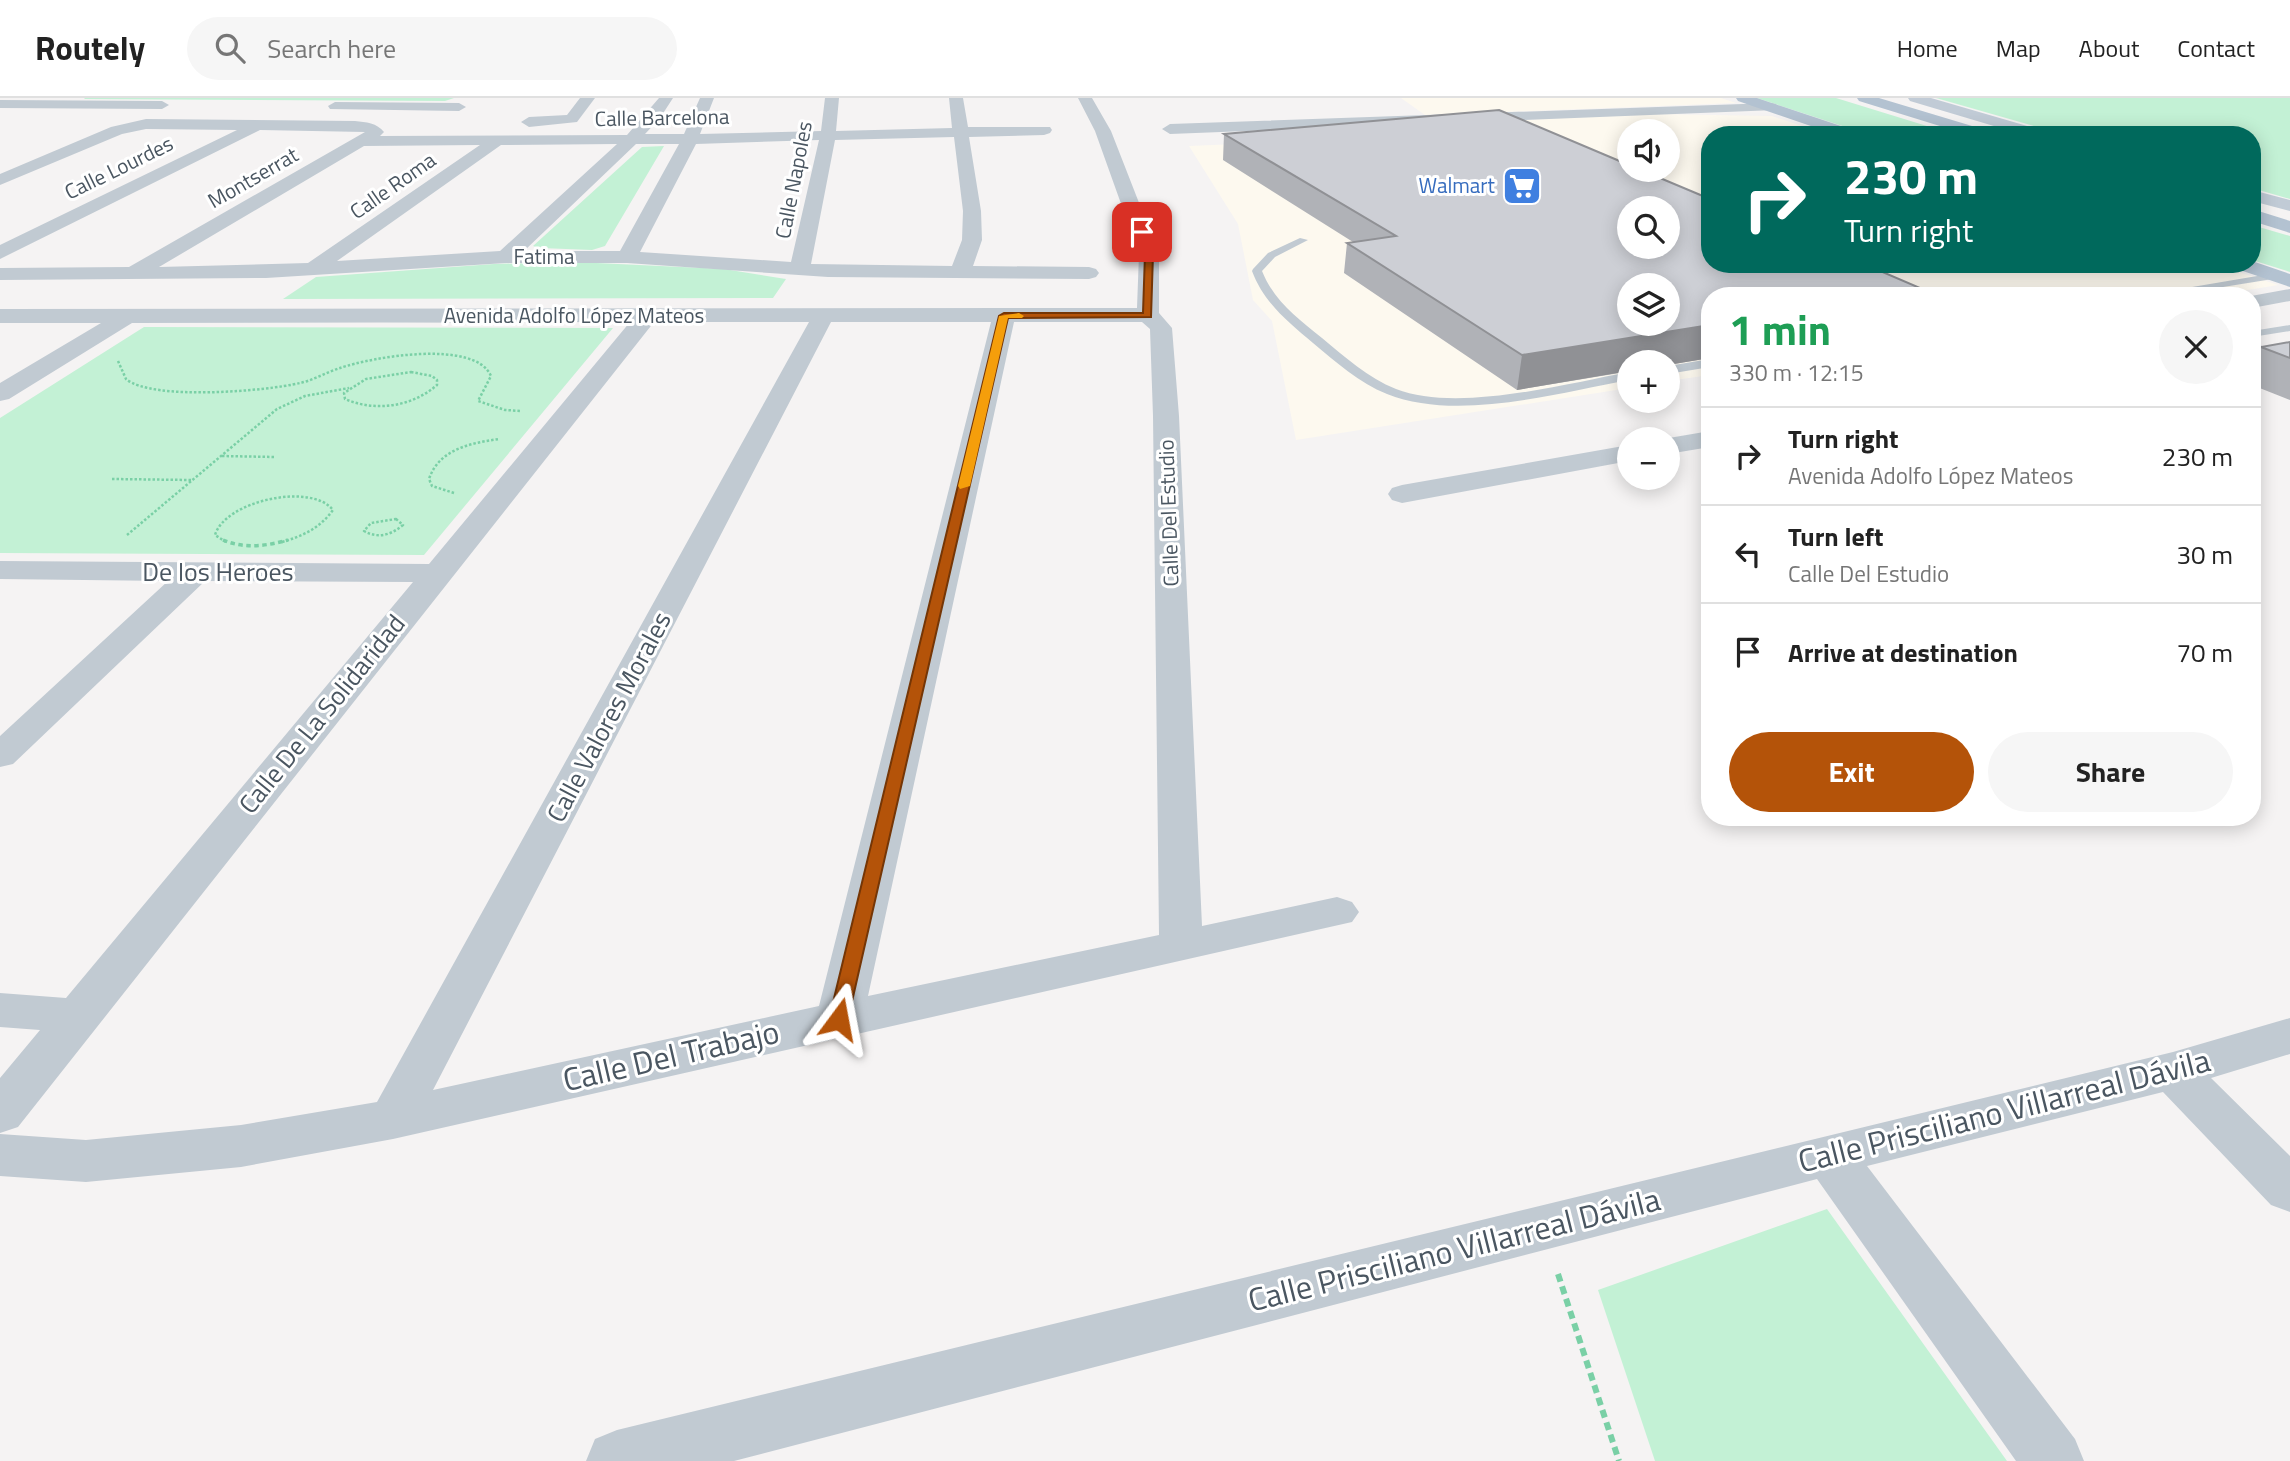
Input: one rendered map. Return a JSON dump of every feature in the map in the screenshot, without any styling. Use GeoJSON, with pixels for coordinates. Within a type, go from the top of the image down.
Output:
{"type":"FeatureCollection","features":[{"type":"Feature","properties":{"kind":"main road"},"geometry":{"type":"LineString","coordinates":[[1743,98],[1827,126]]}},
{"type":"Feature","properties":{"kind":"main road"},"geometry":{"type":"LineString","coordinates":[[1868,99],[1956,126]]}},
{"type":"Feature","properties":{"kind":"main road"},"geometry":{"type":"LineString","coordinates":[[2261,218],[2290,227]]}},
{"type":"Feature","properties":{"kind":"main road"},"geometry":{"type":"LineString","coordinates":[[2261,271],[2283,279]]}},
{"type":"Feature","properties":{"kind":"street"},"geometry":{"type":"LineString","coordinates":[[0,121],[60,98]]}},
{"type":"Feature","properties":{"kind":"street"},"geometry":{"type":"LineString","coordinates":[[520,121],[558,121],[576,116],[588,98]]}},
{"type":"Feature","properties":{"kind":"street"},"geometry":{"type":"LineString","coordinates":[[506,257],[632,139],[655,115],[666,98]]}},
{"type":"Feature","properties":{"kind":"street"},"geometry":{"type":"LineString","coordinates":[[627,257],[690,139],[707,98]]}},
{"type":"Feature","properties":{"kind":"street","name":"Calle Napoles"},"geometry":{"type":"LineString","coordinates":[[800,270],[828,136],[832,98]]}},
{"type":"Feature","properties":{"kind":"street"},"geometry":{"type":"LineString","coordinates":[[956,98],[971,194],[972,240],[960,273]]}},
{"type":"Feature","properties":{"kind":"street","name":"Calle Del Estudio"},"geometry":{"type":"LineString","coordinates":[[1085,98],[1103,131],[1149,254],[1148,315],[1160,328],[1166,416],[1181,946]]}},
{"type":"Feature","properties":{"kind":"street"},"geometry":{"type":"LineString","coordinates":[[1915,98],[2011,126]]}},
{"type":"Feature","properties":{"kind":"street"},"geometry":{"type":"LineString","coordinates":[[0,104],[183,105]]}},
{"type":"Feature","properties":{"kind":"street"},"geometry":{"type":"LineString","coordinates":[[321,106],[461,112]]}},
{"type":"Feature","properties":{"kind":"street"},"geometry":{"type":"LineString","coordinates":[[1340,106],[1360,122]]}},
{"type":"Feature","properties":{"kind":"street"},"geometry":{"type":"LineString","coordinates":[[1217,107],[1234,126]]}},
{"type":"Feature","properties":{"kind":"street"},"geometry":{"type":"LineString","coordinates":[[1170,129],[1771,107]]}},
{"type":"Feature","properties":{"kind":"street","name":"Calle Barcelona"},"geometry":{"type":"LineString","coordinates":[[0,180],[125,128],[164,124],[259,125],[498,140],[690,139],[1044,130]]}},
{"type":"Feature","properties":{"kind":"street","name":"Calle Lourdes"},"geometry":{"type":"LineString","coordinates":[[0,253],[259,125]]}},
{"type":"Feature","properties":{"kind":"street","name":"Montserrat"},"geometry":{"type":"LineString","coordinates":[[131,274],[360,133]]}},
{"type":"Feature","properties":{"kind":"street","name":"Calle Roma"},"geometry":{"type":"LineString","coordinates":[[313,269],[498,140]]}},
{"type":"Feature","properties":{"kind":"street"},"geometry":{"type":"LineString","coordinates":[[2261,198],[2290,206]]}},
{"type":"Feature","properties":{"kind":"street","name":"Fatima"},"geometry":{"type":"LineString","coordinates":[[0,274],[313,269],[506,257],[627,257],[735,262],[800,270],[1089,273]]}},
{"type":"Feature","properties":{"kind":"street"},"geometry":{"type":"LineString","coordinates":[[2261,300],[2290,295]]}},
{"type":"Feature","properties":{"kind":"street","name":"Calle Valores Morales"},"geometry":{"type":"LineString","coordinates":[[393,1119],[824,315]]}},
{"type":"Feature","properties":{"kind":"street","name":"Avenida Adolfo López Mateos"},"geometry":{"type":"LineString","coordinates":[[0,316],[1148,315]]}},
{"type":"Feature","properties":{"kind":"street"},"geometry":{"type":"LineString","coordinates":[[0,394],[127,316]]}},
{"type":"Feature","properties":{"kind":"street","name":"Calle De La Solidaridad"},"geometry":{"type":"LineString","coordinates":[[0,1113],[76,1016],[647,316]]}},
{"type":"Feature","properties":{"kind":"street"},"geometry":{"type":"LineString","coordinates":[[839,1019],[1004,316]]}},
{"type":"Feature","properties":{"kind":"street"},"geometry":{"type":"LineString","coordinates":[[1680,444],[1701,440]]}},
{"type":"Feature","properties":{"kind":"street"},"geometry":{"type":"LineString","coordinates":[[1402,494],[1617,455]]}},
{"type":"Feature","properties":{"kind":"street","name":"De los Heroes"},"geometry":{"type":"LineString","coordinates":[[0,569],[436,573]]}},
{"type":"Feature","properties":{"kind":"street"},"geometry":{"type":"LineString","coordinates":[[0,756],[197,571]]}},
{"type":"Feature","properties":{"kind":"street","name":"Calle Del Trabajo"},"geometry":{"type":"LineString","coordinates":[[0,1156],[86,1161],[241,1146],[393,1119],[839,1019],[1337,912]]}},
{"type":"Feature","properties":{"kind":"street"},"geometry":{"type":"LineString","coordinates":[[0,1010],[76,1016]]}},
{"type":"Feature","properties":{"kind":"street","name":"Calle Prisciliano Villarreal Dávila"},"geometry":{"type":"LineString","coordinates":[[617,1461],[1829,1155],[2173,1071],[2290,1036]]}},
{"type":"Feature","properties":{"kind":"street"},"geometry":{"type":"LineString","coordinates":[[2173,1071],[2290,1190]]}},
{"type":"Feature","properties":{"kind":"street"},"geometry":{"type":"LineString","coordinates":[[1829,1155],[2053,1461]]}},
{"type":"Feature","properties":{"kind":"lane"},"geometry":{"type":"LineString","coordinates":[[1303,240],[1270,254],[1262,262],[1257,271],[1261,287],[1273,303],[1353,370],[1404,396],[1430,401],[1475,399],[1617,378]]}},
{"type":"Feature","properties":{"kind":"lane"},"geometry":{"type":"LineString","coordinates":[[2218,287],[2283,279]]}},
{"type":"Feature","properties":{"kind":"lane"},"geometry":{"type":"LineString","coordinates":[[2261,333],[2290,328]]}},
{"type":"Feature","properties":{"kind":"lane"},"geometry":{"type":"LineString","coordinates":[[2261,349],[2274,355],[2290,352]]}},
{"type":"Feature","properties":{"kind":"lane"},"geometry":{"type":"LineString","coordinates":[[1680,368],[1701,364]]}},
{"type":"Feature","properties":{"kind":"path"},"geometry":{"type":"LineString","coordinates":[[118,357],[122,374],[131,383],[189,392],[282,386],[312,379],[342,367],[385,358],[411,355],[461,357],[479,360],[491,376],[478,401],[505,410],[524,411]]}},
{"type":"Feature","properties":{"kind":"path"},"geometry":{"type":"LineString","coordinates":[[124,537],[277,409],[305,396],[349,388],[369,378],[397,373],[423,373],[437,380],[432,390],[422,396],[393,404],[362,405],[352,402],[345,399],[344,393],[349,388]]}},
{"type":"Feature","properties":{"kind":"path"},"geometry":{"type":"LineString","coordinates":[[459,494],[432,486],[429,479],[435,465],[455,450],[506,439]]}},
{"type":"Feature","properties":{"kind":"path"},"geometry":{"type":"LineString","coordinates":[[221,456],[275,457]]}},
{"type":"Feature","properties":{"kind":"path"},"geometry":{"type":"LineString","coordinates":[[113,480],[192,480]]}},
{"type":"Feature","properties":{"kind":"path"},"geometry":{"type":"LineString","coordinates":[[306,497],[330,504],[333,510],[321,526],[289,540],[250,546],[233,545],[221,541],[215,535],[215,528],[234,512],[269,500],[306,497]]}},
{"type":"Feature","properties":{"kind":"path"},"geometry":{"type":"LineString","coordinates":[[396,519],[403,522],[401,528],[392,533],[368,535],[364,528],[377,521],[396,519]]}},
{"type":"Feature","properties":{"kind":"path"},"geometry":{"type":"LineString","coordinates":[[1569,1270],[1556,1274],[1619,1461]]}},
{"type":"Feature","properties":{"kind":"shaded area"},"geometry":{"type":"Polygon","coordinates":[[[1401,98],[1721,98],[1736,103],[1425,115],[1401,98]]]}},
{"type":"Feature","properties":{"kind":"shaded area"},"geometry":{"type":"Polygon","coordinates":[[[1651,114],[1772,116],[1802,126],[1701,126],[1701,273],[2242,273],[2278,285],[2261,288],[1701,287],[1701,376],[1680,379],[1680,350],[1617,350],[1617,390],[1296,440],[1272,321],[1253,300],[1238,224],[1189,146],[1428,136],[1417,125],[1651,114]]]}},
{"type":"Feature","properties":{"kind":"green space"},"geometry":{"type":"Polygon","coordinates":[[[85,98],[454,98],[445,101],[84,99],[85,98]]]}},
{"type":"Feature","properties":{"kind":"green space"},"geometry":{"type":"Polygon","coordinates":[[[1757,98],[1836,98],[1927,126],[1843,126],[1757,98]]]}},
{"type":"Feature","properties":{"kind":"green space"},"geometry":{"type":"Polygon","coordinates":[[[1936,98],[2290,98],[2290,199],[2261,191],[2261,126],[2034,126],[1936,98]]]}},
{"type":"Feature","properties":{"kind":"green space"},"geometry":{"type":"Polygon","coordinates":[[[664,146],[605,246],[592,250],[533,246],[642,147],[664,146]]]}},
{"type":"Feature","properties":{"kind":"green space"},"geometry":{"type":"Polygon","coordinates":[[[2261,228],[2290,236],[2290,272],[2261,263],[2261,228]]]}},
{"type":"Feature","properties":{"kind":"green space"},"geometry":{"type":"Polygon","coordinates":[[[575,262],[724,269],[786,279],[773,298],[283,299],[316,277],[494,264],[575,262]]]}},
{"type":"Feature","properties":{"kind":"green space"},"geometry":{"type":"Polygon","coordinates":[[[144,327],[613,328],[424,555],[0,553],[0,418],[144,327]]]}},
{"type":"Feature","properties":{"kind":"green space"},"geometry":{"type":"Polygon","coordinates":[[[1827,1209],[2007,1461],[1655,1461],[1598,1290],[1827,1209]]]}},
{"type":"Feature","properties":{"kind":"building"},"geometry":{"type":"Polygon","coordinates":[[[1499,110],[1617,160],[1617,182],[1670,182],[1701,195],[1701,273],[1885,273],[1918,287],[1701,287],[1701,326],[1680,330],[1680,273],[1617,273],[1617,336],[1641,336],[1522,355],[1347,243],[1396,236],[1224,134],[1499,110]]]}},
{"type":"Feature","properties":{"kind":"building"},"geometry":{"type":"Polygon","coordinates":[[[2290,342],[2290,358],[2261,347],[2290,342]]]}},
{"type":"Feature","properties":{"kind":"slow traffic"},"geometry":{"type":"LineString","coordinates":[[964,486],[1004,316],[1019,316]]}},
{"type":"Feature","properties":{"kind":"place","name":"Walmart"},"geometry":{"type":"Point","coordinates":[1522,186]}},
{"type":"Feature","properties":{"kind":"route"},"geometry":{"type":"LineString","coordinates":[[839,1019],[1004,316],[1148,315],[1149,254],[1142,232]]}}]}
